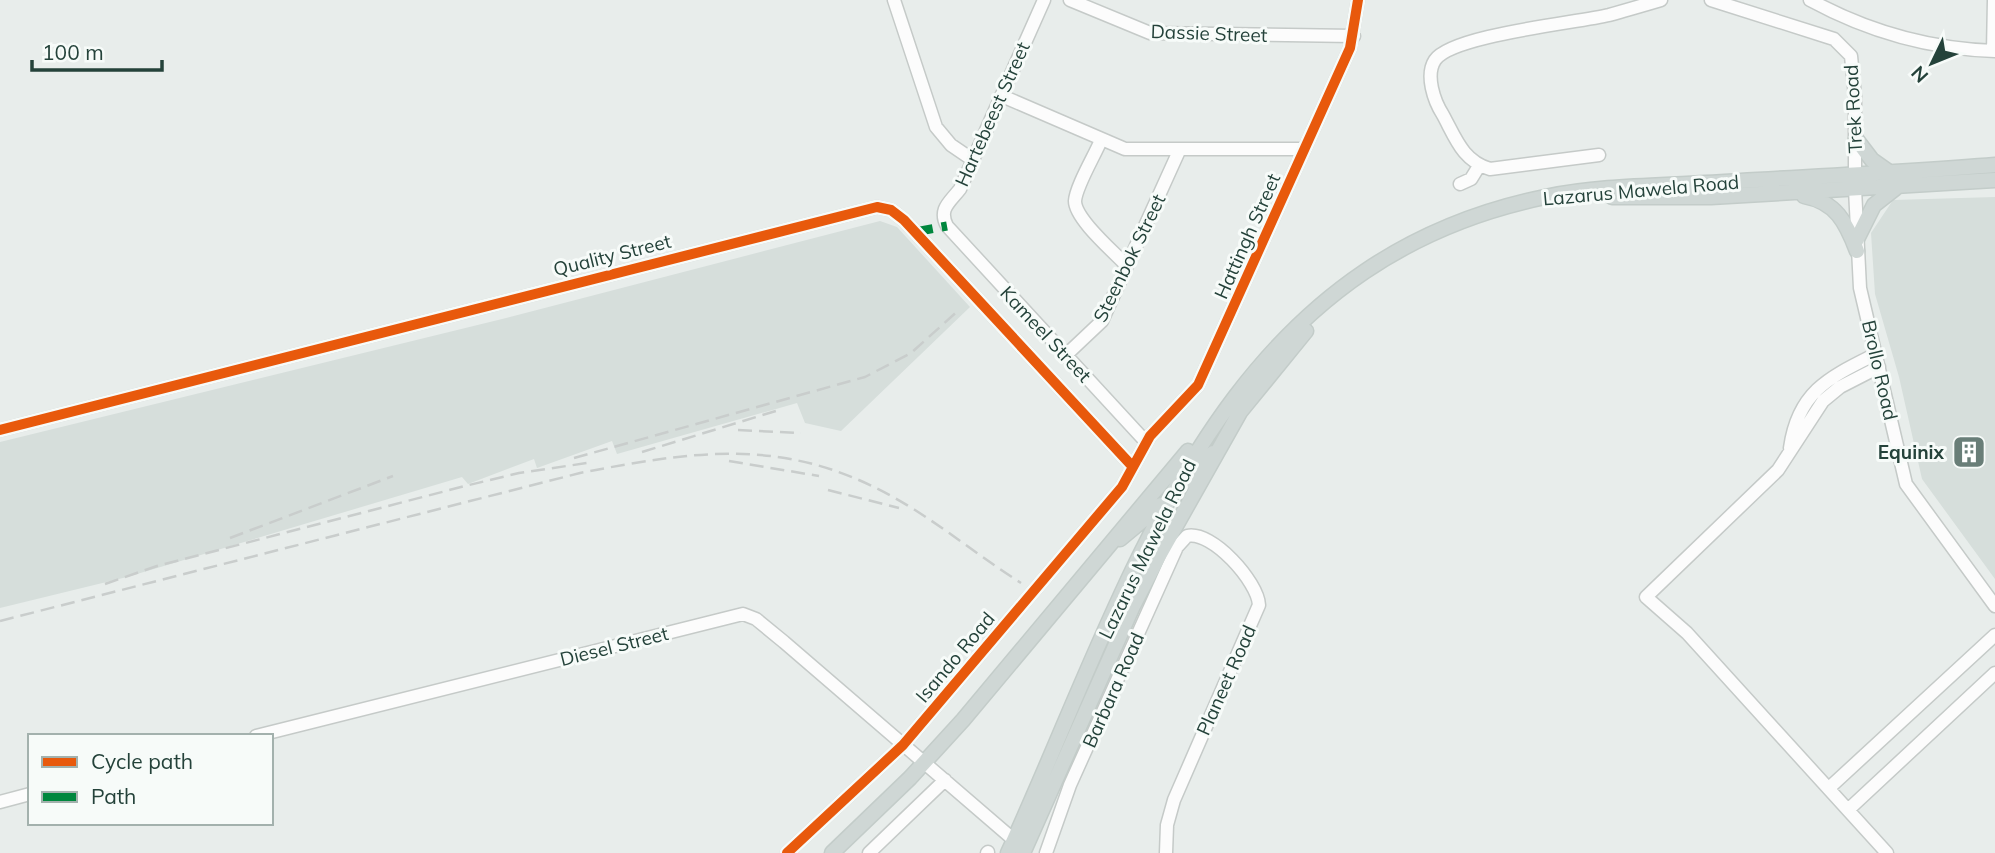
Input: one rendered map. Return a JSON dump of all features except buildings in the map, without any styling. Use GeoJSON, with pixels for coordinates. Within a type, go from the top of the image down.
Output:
{"type":"FeatureCollection","features":[{"type":"Feature","properties":{"kind":"main road"},"geometry":{"type":"LineString","coordinates":[[1856,139],[1872,160],[1889,172]]}},
{"type":"Feature","properties":{"kind":"main road","name":"Lazarus Mawela Road"},"geometry":{"type":"LineString","coordinates":[[1016,850],[1166,502],[1216,419],[1266,358],[1338,292],[1402,250],[1459,222],[1493,210],[1566,193],[1995,165]]}},
{"type":"Feature","properties":{"kind":"main road"},"geometry":{"type":"LineString","coordinates":[[1855,189],[1995,180]]}},
{"type":"Feature","properties":{"kind":"main road"},"geometry":{"type":"LineString","coordinates":[[1857,246],[1874,205],[1901,185]]}},
{"type":"Feature","properties":{"kind":"main road","name":"Lazarus Mawela Road"},"geometry":{"type":"LineString","coordinates":[[1016,850],[1133,606],[1219,447],[1258,387],[1324,314],[1366,280],[1436,240],[1515,211],[1572,200],[1855,189]]}},
{"type":"Feature","properties":{"kind":"main road"},"geometry":{"type":"LineString","coordinates":[[1780,194],[1812,198],[1830,204],[1845,223],[1857,246]]}},
{"type":"Feature","properties":{"kind":"main road"},"geometry":{"type":"LineString","coordinates":[[1111,545],[1115,534],[1216,419]]}},
{"type":"Feature","properties":{"kind":"main road"},"geometry":{"type":"LineString","coordinates":[[832,853],[924,763],[1111,545],[1166,502],[1219,447]]}},
{"type":"Feature","properties":{"kind":"street"},"geometry":{"type":"LineString","coordinates":[[894,0],[936,128],[946,141],[973,160]]}},
{"type":"Feature","properties":{"kind":"street","name":"Dassie Street"},"geometry":{"type":"LineString","coordinates":[[1070,0],[1150,33],[1354,36]]}},
{"type":"Feature","properties":{"kind":"street","name":"Hattingh Street"},"geometry":{"type":"LineString","coordinates":[[1133,467],[1155,429],[1198,385],[1354,36],[1358,0]]}},
{"type":"Feature","properties":{"kind":"street"},"geometry":{"type":"LineString","coordinates":[[1599,155],[1490,169],[1479,166],[1467,159],[1436,104],[1429,70],[1436,58],[1446,51],[1513,31],[1609,15],[1661,0]]}},
{"type":"Feature","properties":{"kind":"street","name":"Trek Road"},"geometry":{"type":"LineString","coordinates":[[1711,0],[1834,39],[1847,49],[1853,65],[1855,189]]}},
{"type":"Feature","properties":{"kind":"street"},"geometry":{"type":"LineString","coordinates":[[1810,0],[1892,35],[1937,45],[1994,51],[1994,0]]}},
{"type":"Feature","properties":{"kind":"street","name":"Hartebeest Street"},"geometry":{"type":"LineString","coordinates":[[947,226],[944,209],[961,189],[1043,1]]}},
{"type":"Feature","properties":{"kind":"street"},"geometry":{"type":"LineString","coordinates":[[1002,96],[1125,149],[1304,149]]}},
{"type":"Feature","properties":{"kind":"street"},"geometry":{"type":"LineString","coordinates":[[1101,140],[1075,203],[1084,220],[1127,265]]}},
{"type":"Feature","properties":{"kind":"street","name":"Steenbok Street"},"geometry":{"type":"LineString","coordinates":[[1066,355],[1102,321],[1179,151]]}},
{"type":"Feature","properties":{"kind":"street"},"geometry":{"type":"LineString","coordinates":[[1460,184],[1471,179],[1479,166]]}},
{"type":"Feature","properties":{"kind":"street","name":"Brollo Road"},"geometry":{"type":"LineString","coordinates":[[1855,189],[1860,288],[1908,488],[1995,606]]}},
{"type":"Feature","properties":{"kind":"street","name":"Quality Street"},"geometry":{"type":"LineString","coordinates":[[0,430],[877,207],[891,210],[904,220],[1133,467]]}},
{"type":"Feature","properties":{"kind":"street","name":"Kameel Street"},"geometry":{"type":"LineString","coordinates":[[947,226],[1146,442]]}},
{"type":"Feature","properties":{"kind":"street"},"geometry":{"type":"LineString","coordinates":[[1878,360],[1831,393],[1817,408],[1802,437],[1790,447],[1766,482],[1646,597],[1687,633],[1887,853]]}},
{"type":"Feature","properties":{"kind":"street","name":"Isando Road"},"geometry":{"type":"LineString","coordinates":[[786,853],[904,745],[1122,487],[1133,467]]}},
{"type":"Feature","properties":{"kind":"street","name":"Barbara Road"},"geometry":{"type":"LineString","coordinates":[[1046,853],[1070,785],[1177,547],[1183,539],[1192,534]]}},
{"type":"Feature","properties":{"kind":"street","name":"Planeet Road"},"geometry":{"type":"LineString","coordinates":[[1166,853],[1167,825],[1174,800],[1259,605],[1257,592],[1250,581],[1212,541],[1192,534]]}},
{"type":"Feature","properties":{"kind":"street","name":"Diesel Street"},"geometry":{"type":"LineString","coordinates":[[264,734],[737,614],[761,623],[945,780],[1016,850]]}},
{"type":"Feature","properties":{"kind":"street"},"geometry":{"type":"LineString","coordinates":[[1829,788],[1995,635]]}},
{"type":"Feature","properties":{"kind":"street"},"geometry":{"type":"LineString","coordinates":[[1849,809],[1995,673]]}},
{"type":"Feature","properties":{"kind":"street"},"geometry":{"type":"LineString","coordinates":[[869,853],[945,780]]}},
{"type":"Feature","properties":{"kind":"street"},"geometry":{"type":"LineString","coordinates":[[0,802],[28,795]]}},
{"type":"Feature","properties":{"kind":"shaded area"},"geometry":{"type":"Polygon","coordinates":[[[1995,197],[1995,579],[1922,479],[1899,377],[1875,294],[1871,233],[1893,200],[1995,197]]]}},
{"type":"Feature","properties":{"kind":"shaded area"},"geometry":{"type":"Polygon","coordinates":[[[880,221],[897,227],[970,307],[841,431],[805,423],[797,403],[617,454],[612,441],[537,468],[534,459],[468,484],[462,477],[127,577],[0,608],[0,442],[498,320],[880,221]]]}},
{"type":"Feature","properties":{"kind":"railway"},"geometry":{"type":"LineString","coordinates":[[574,458],[865,377],[911,353],[960,309]]}},
{"type":"Feature","properties":{"kind":"railway"},"geometry":{"type":"LineString","coordinates":[[642,452],[779,410]]}},
{"type":"Feature","properties":{"kind":"railway"},"geometry":{"type":"LineString","coordinates":[[738,430],[801,433]]}},
{"type":"Feature","properties":{"kind":"railway"},"geometry":{"type":"LineString","coordinates":[[0,621],[580,473],[626,464],[711,454],[752,454],[791,459],[831,469],[872,486],[915,510],[1021,583]]}},
{"type":"Feature","properties":{"kind":"railway"},"geometry":{"type":"LineString","coordinates":[[729,461],[819,476]]}},
{"type":"Feature","properties":{"kind":"railway"},"geometry":{"type":"LineString","coordinates":[[105,584],[157,566],[465,486],[519,473],[587,463]]}},
{"type":"Feature","properties":{"kind":"railway"},"geometry":{"type":"LineString","coordinates":[[230,538],[393,476]]}},
{"type":"Feature","properties":{"kind":"railway"},"geometry":{"type":"LineString","coordinates":[[828,490],[899,508]]}},
{"type":"Feature","properties":{"kind":"marked path"},"geometry":{"type":"LineString","coordinates":[[915,232],[947,226]]}},
{"type":"Feature","properties":{"kind":"cycle path"},"geometry":{"type":"LineString","coordinates":[[787,853],[903,745],[1122,487],[1150,436],[1198,385],[1350,48],[1358,0]]}},
{"type":"Feature","properties":{"kind":"cycle path"},"geometry":{"type":"LineString","coordinates":[[0,430],[877,207],[891,210],[904,220],[1133,467]]}},
{"type":"Feature","properties":{"kind":"place","name":"Equinix"},"geometry":{"type":"Point","coordinates":[1969,452]}}]}
